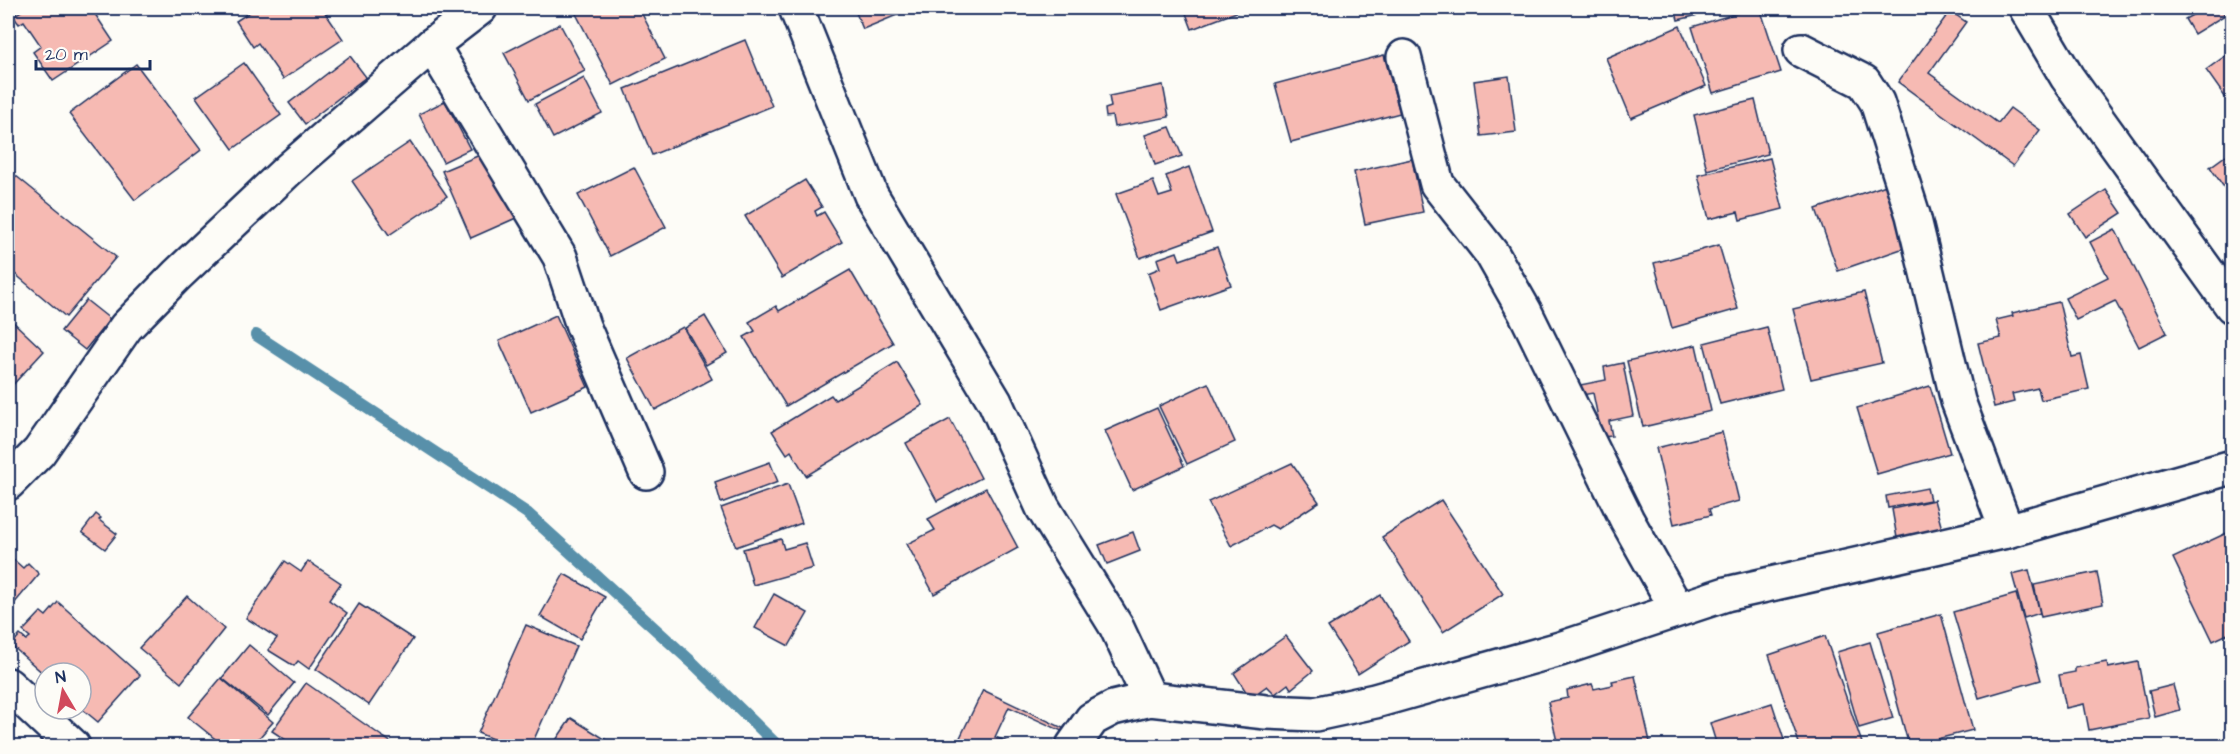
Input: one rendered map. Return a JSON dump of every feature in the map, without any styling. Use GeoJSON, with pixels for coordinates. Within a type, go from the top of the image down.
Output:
{"type":"FeatureCollection","features":[{"type":"Feature","properties":{"kind":"street"},"geometry":{"type":"LineString","coordinates":[[8,483],[39,452],[126,327],[288,170],[432,45],[480,8]]}},
{"type":"Feature","properties":{"kind":"street"},"geometry":{"type":"LineString","coordinates":[[796,8],[871,195],[995,402],[1043,508],[1116,626],[1150,699]]}},
{"type":"Feature","properties":{"kind":"street"},"geometry":{"type":"LineString","coordinates":[[2026,8],[2067,77],[2232,306]]}},
{"type":"Feature","properties":{"kind":"street"},"geometry":{"type":"LineString","coordinates":[[432,45],[560,257],[583,326],[646,472]]}},
{"type":"Feature","properties":{"kind":"street"},"geometry":{"type":"LineString","coordinates":[[1801,50],[1864,82],[1877,102],[1913,215],[1958,401],[2007,531]]}},
{"type":"Feature","properties":{"kind":"street"},"geometry":{"type":"LineString","coordinates":[[1404,57],[1437,184],[1492,254],[1525,312],[1627,520],[1677,609]]}},
{"type":"Feature","properties":{"kind":"street"},"geometry":{"type":"LineString","coordinates":[[1073,747],[1092,719],[1113,708],[1150,699],[1266,712],[1315,714],[1375,701],[1560,649],[1726,594],[2007,531],[2232,467]]}},
{"type":"Feature","properties":{"kind":"street"},"geometry":{"type":"LineString","coordinates":[[8,686],[73,747]]}},
{"type":"Feature","properties":{"kind":"building"},"geometry":{"type":"Polygon","coordinates":[[[26,8],[91,8],[113,41],[53,81],[33,52],[41,46],[24,21],[19,24],[13,16],[26,8]]]}},
{"type":"Feature","properties":{"kind":"building"},"geometry":{"type":"Polygon","coordinates":[[[256,8],[322,8],[343,39],[283,79],[258,43],[253,47],[236,21],[256,8]]]}},
{"type":"Feature","properties":{"kind":"building"},"geometry":{"type":"Polygon","coordinates":[[[573,8],[639,8],[665,59],[613,85],[573,8]]]}},
{"type":"Feature","properties":{"kind":"building"},"geometry":{"type":"Polygon","coordinates":[[[854,8],[914,8],[863,29],[854,8]]]}},
{"type":"Feature","properties":{"kind":"building"},"geometry":{"type":"Polygon","coordinates":[[[1184,8],[1247,8],[1192,29],[1184,8]]]}},
{"type":"Feature","properties":{"kind":"building"},"geometry":{"type":"Polygon","coordinates":[[[1675,8],[1726,8],[1678,20],[1675,8]]]}},
{"type":"Feature","properties":{"kind":"building"},"geometry":{"type":"Polygon","coordinates":[[[1753,8],[1760,8],[1781,72],[1713,93],[1692,27],[1753,8]]]}},
{"type":"Feature","properties":{"kind":"building"},"geometry":{"type":"Polygon","coordinates":[[[2205,8],[2220,8],[2225,15],[2194,34],[2185,19],[2205,8]]]}},
{"type":"Feature","properties":{"kind":"building"},"geometry":{"type":"Polygon","coordinates":[[[1950,11],[1966,22],[1929,73],[1998,123],[2010,108],[2040,130],[2013,166],[1898,82],[1950,11]]]}},
{"type":"Feature","properties":{"kind":"building"},"geometry":{"type":"Polygon","coordinates":[[[560,24],[585,71],[529,100],[504,53],[560,24]]]}},
{"type":"Feature","properties":{"kind":"building"},"geometry":{"type":"Polygon","coordinates":[[[1680,26],[1706,86],[1631,118],[1606,58],[1680,26]]]}},
{"type":"Feature","properties":{"kind":"building"},"geometry":{"type":"Polygon","coordinates":[[[745,40],[772,106],[652,155],[625,89],[745,40]]]}},
{"type":"Feature","properties":{"kind":"building"},"geometry":{"type":"Polygon","coordinates":[[[2232,51],[2232,107],[2206,70],[2232,51]]]}},
{"type":"Feature","properties":{"kind":"building"},"geometry":{"type":"Polygon","coordinates":[[[1384,55],[1400,113],[1291,142],[1275,84],[1384,55]]]}},
{"type":"Feature","properties":{"kind":"building"},"geometry":{"type":"Polygon","coordinates":[[[350,56],[366,77],[305,124],[289,103],[350,56]]]}},
{"type":"Feature","properties":{"kind":"building"},"geometry":{"type":"Polygon","coordinates":[[[244,63],[281,115],[233,149],[196,97],[244,63]]]}},
{"type":"Feature","properties":{"kind":"building"},"geometry":{"type":"Polygon","coordinates":[[[136,64],[201,150],[135,200],[69,114],[136,64]]]}},
{"type":"Feature","properties":{"kind":"building"},"geometry":{"type":"Polygon","coordinates":[[[1509,76],[1516,132],[1481,136],[1474,81],[1509,76]]]}},
{"type":"Feature","properties":{"kind":"building"},"geometry":{"type":"Polygon","coordinates":[[[584,78],[602,113],[553,138],[535,104],[584,78]]]}},
{"type":"Feature","properties":{"kind":"building"},"geometry":{"type":"Polygon","coordinates":[[[1163,85],[1169,117],[1114,127],[1112,116],[1106,117],[1105,109],[1111,107],[1109,96],[1163,85]]]}},
{"type":"Feature","properties":{"kind":"building"},"geometry":{"type":"Polygon","coordinates":[[[1755,100],[1768,154],[1707,170],[1694,115],[1755,100]]]}},
{"type":"Feature","properties":{"kind":"building"},"geometry":{"type":"Polygon","coordinates":[[[445,101],[470,149],[443,162],[419,114],[445,101]]]}},
{"type":"Feature","properties":{"kind":"building"},"geometry":{"type":"Polygon","coordinates":[[[1170,127],[1182,156],[1155,165],[1145,135],[1170,127]]]}},
{"type":"Feature","properties":{"kind":"building"},"geometry":{"type":"Polygon","coordinates":[[[410,142],[447,196],[389,235],[352,181],[410,142]]]}},
{"type":"Feature","properties":{"kind":"building"},"geometry":{"type":"Polygon","coordinates":[[[2232,151],[2232,199],[2210,167],[2232,151]]]}},
{"type":"Feature","properties":{"kind":"building"},"geometry":{"type":"Polygon","coordinates":[[[487,152],[516,218],[471,238],[442,171],[487,152]]]}},
{"type":"Feature","properties":{"kind":"building"},"geometry":{"type":"Polygon","coordinates":[[[1770,158],[1783,209],[1740,220],[1738,212],[1709,219],[1698,175],[1770,158]]]}},
{"type":"Feature","properties":{"kind":"building"},"geometry":{"type":"Polygon","coordinates":[[[1412,159],[1423,212],[1365,224],[1354,172],[1412,159]]]}},
{"type":"Feature","properties":{"kind":"building"},"geometry":{"type":"Polygon","coordinates":[[[634,167],[666,227],[610,256],[578,195],[634,167]]]}},
{"type":"Feature","properties":{"kind":"building"},"geometry":{"type":"Polygon","coordinates":[[[1189,167],[1212,232],[1140,258],[1116,194],[1153,181],[1159,197],[1172,193],[1166,176],[1189,167]]]}},
{"type":"Feature","properties":{"kind":"building"},"geometry":{"type":"Polygon","coordinates":[[[10,171],[116,257],[66,317],[8,268],[8,174],[10,171]]]}},
{"type":"Feature","properties":{"kind":"building"},"geometry":{"type":"Polygon","coordinates":[[[805,180],[822,207],[815,211],[817,216],[824,212],[842,242],[782,278],[745,216],[805,180]]]}},
{"type":"Feature","properties":{"kind":"building"},"geometry":{"type":"Polygon","coordinates":[[[1886,185],[1907,247],[1838,271],[1816,209],[1886,185]]]}},
{"type":"Feature","properties":{"kind":"building"},"geometry":{"type":"Polygon","coordinates":[[[2106,190],[2122,213],[2085,237],[2070,214],[2106,190]]]}},
{"type":"Feature","properties":{"kind":"building"},"geometry":{"type":"Polygon","coordinates":[[[2115,229],[2167,333],[2139,347],[2115,301],[2076,320],[2065,298],[2108,277],[2090,242],[2115,229]]]}},
{"type":"Feature","properties":{"kind":"building"},"geometry":{"type":"Polygon","coordinates":[[[1719,245],[1738,309],[1672,328],[1654,263],[1719,245]]]}},
{"type":"Feature","properties":{"kind":"building"},"geometry":{"type":"Polygon","coordinates":[[[1217,247],[1231,285],[1161,310],[1148,273],[1160,268],[1157,259],[1177,252],[1180,260],[1217,247]]]}},
{"type":"Feature","properties":{"kind":"building"},"geometry":{"type":"Polygon","coordinates":[[[850,270],[893,343],[786,406],[744,337],[755,331],[749,322],[776,306],[779,311],[850,270]]]}},
{"type":"Feature","properties":{"kind":"building"},"geometry":{"type":"Polygon","coordinates":[[[1864,292],[1882,363],[1811,379],[1793,309],[1864,292]]]}},
{"type":"Feature","properties":{"kind":"building"},"geometry":{"type":"Polygon","coordinates":[[[86,300],[110,319],[85,350],[61,331],[86,300]]]}},
{"type":"Feature","properties":{"kind":"building"},"geometry":{"type":"Polygon","coordinates":[[[2059,302],[2072,357],[2081,355],[2089,389],[2041,400],[2038,388],[2012,394],[2014,402],[1994,407],[1978,343],[2001,338],[1996,320],[2013,316],[2012,313],[2059,302]]]}},
{"type":"Feature","properties":{"kind":"building"},"geometry":{"type":"Polygon","coordinates":[[[556,315],[588,387],[531,412],[499,341],[556,315]]]}},
{"type":"Feature","properties":{"kind":"building"},"geometry":{"type":"Polygon","coordinates":[[[705,316],[727,353],[706,365],[685,328],[705,316]]]}},
{"type":"Feature","properties":{"kind":"building"},"geometry":{"type":"Polygon","coordinates":[[[8,317],[44,351],[8,390],[8,317]]]}},
{"type":"Feature","properties":{"kind":"building"},"geometry":{"type":"Polygon","coordinates":[[[683,327],[712,379],[655,410],[627,358],[683,327]]]}},
{"type":"Feature","properties":{"kind":"building"},"geometry":{"type":"Polygon","coordinates":[[[1767,327],[1782,389],[1720,404],[1704,343],[1767,327]]]}},
{"type":"Feature","properties":{"kind":"building"},"geometry":{"type":"Polygon","coordinates":[[[1696,345],[1711,411],[1643,427],[1627,361],[1696,345]]]}},
{"type":"Feature","properties":{"kind":"building"},"geometry":{"type":"Polygon","coordinates":[[[897,362],[923,405],[806,476],[791,451],[787,454],[772,431],[831,395],[835,400],[897,362]]]}},
{"type":"Feature","properties":{"kind":"building"},"geometry":{"type":"Polygon","coordinates":[[[1623,363],[1633,416],[1609,421],[1612,436],[1602,437],[1593,393],[1582,395],[1580,385],[1606,380],[1604,367],[1623,363]]]}},
{"type":"Feature","properties":{"kind":"building"},"geometry":{"type":"Polygon","coordinates":[[[1208,383],[1235,442],[1187,464],[1159,406],[1208,383]]]}},
{"type":"Feature","properties":{"kind":"building"},"geometry":{"type":"Polygon","coordinates":[[[1930,386],[1950,453],[1877,474],[1857,408],[1930,386]]]}},
{"type":"Feature","properties":{"kind":"building"},"geometry":{"type":"Polygon","coordinates":[[[1157,408],[1184,466],[1132,490],[1105,431],[1157,408]]]}},
{"type":"Feature","properties":{"kind":"building"},"geometry":{"type":"Polygon","coordinates":[[[950,419],[981,478],[937,501],[906,443],[950,419]]]}},
{"type":"Feature","properties":{"kind":"building"},"geometry":{"type":"Polygon","coordinates":[[[1722,432],[1739,501],[1709,509],[1711,515],[1674,524],[1656,448],[1722,432]]]}},
{"type":"Feature","properties":{"kind":"building"},"geometry":{"type":"Polygon","coordinates":[[[770,462],[778,482],[721,503],[715,482],[770,462]]]}},
{"type":"Feature","properties":{"kind":"building"},"geometry":{"type":"Polygon","coordinates":[[[1292,463],[1319,502],[1278,529],[1271,525],[1231,546],[1208,502],[1292,463]]]}},
{"type":"Feature","properties":{"kind":"building"},"geometry":{"type":"Polygon","coordinates":[[[788,484],[802,523],[736,547],[721,508],[788,484]]]}},
{"type":"Feature","properties":{"kind":"building"},"geometry":{"type":"Polygon","coordinates":[[[986,488],[1018,548],[934,594],[907,544],[935,530],[928,519],[986,488]]]}},
{"type":"Feature","properties":{"kind":"building"},"geometry":{"type":"Polygon","coordinates":[[[1927,488],[1930,500],[1888,508],[1886,496],[1927,488]]]}},
{"type":"Feature","properties":{"kind":"building"},"geometry":{"type":"Polygon","coordinates":[[[1441,500],[1503,594],[1443,632],[1382,537],[1441,500]]]}},
{"type":"Feature","properties":{"kind":"building"},"geometry":{"type":"Polygon","coordinates":[[[1934,500],[1942,529],[1897,538],[1892,509],[1934,500]]]}},
{"type":"Feature","properties":{"kind":"building"},"geometry":{"type":"Polygon","coordinates":[[[96,514],[101,518],[99,520],[117,534],[105,549],[82,532],[96,514]]]}},
{"type":"Feature","properties":{"kind":"building"},"geometry":{"type":"Polygon","coordinates":[[[2231,531],[2232,632],[2213,641],[2173,558],[2231,531]]]}},
{"type":"Feature","properties":{"kind":"building"},"geometry":{"type":"Polygon","coordinates":[[[1133,532],[1140,551],[1107,564],[1099,545],[1133,532]]]}},
{"type":"Feature","properties":{"kind":"building"},"geometry":{"type":"Polygon","coordinates":[[[781,539],[784,549],[805,543],[813,568],[753,585],[743,549],[781,539]]]}},
{"type":"Feature","properties":{"kind":"building"},"geometry":{"type":"Polygon","coordinates":[[[14,560],[23,568],[28,563],[39,574],[8,611],[8,568],[14,560]]]}},
{"type":"Feature","properties":{"kind":"building"},"geometry":{"type":"Polygon","coordinates":[[[285,561],[301,572],[308,561],[341,583],[329,600],[347,613],[309,669],[298,661],[294,666],[268,650],[277,638],[246,618],[285,561]]]}},
{"type":"Feature","properties":{"kind":"building"},"geometry":{"type":"Polygon","coordinates":[[[2029,570],[2040,613],[2024,618],[2012,574],[2029,570]]]}},
{"type":"Feature","properties":{"kind":"building"},"geometry":{"type":"Polygon","coordinates":[[[2097,572],[2103,604],[2041,617],[2034,585],[2097,572]]]}},
{"type":"Feature","properties":{"kind":"building"},"geometry":{"type":"Polygon","coordinates":[[[564,574],[605,597],[580,639],[540,616],[564,574]]]}},
{"type":"Feature","properties":{"kind":"building"},"geometry":{"type":"Polygon","coordinates":[[[774,594],[808,613],[789,646],[755,628],[774,594]]]}},
{"type":"Feature","properties":{"kind":"building"},"geometry":{"type":"Polygon","coordinates":[[[2016,594],[2041,680],[1979,698],[1953,612],[2016,594]]]}},
{"type":"Feature","properties":{"kind":"building"},"geometry":{"type":"Polygon","coordinates":[[[1380,595],[1409,641],[1358,674],[1328,627],[1380,595]]]}},
{"type":"Feature","properties":{"kind":"building"},"geometry":{"type":"Polygon","coordinates":[[[187,596],[224,629],[181,683],[139,648],[187,596]]]}},
{"type":"Feature","properties":{"kind":"building"},"geometry":{"type":"Polygon","coordinates":[[[58,602],[140,675],[98,722],[93,718],[93,661],[33,661],[33,664],[11,645],[20,635],[26,640],[30,637],[23,631],[41,612],[46,616],[58,602]]]}},
{"type":"Feature","properties":{"kind":"building"},"geometry":{"type":"Polygon","coordinates":[[[359,604],[413,639],[369,705],[316,669],[359,604]]]}},
{"type":"Feature","properties":{"kind":"building"},"geometry":{"type":"Polygon","coordinates":[[[1941,614],[1973,730],[1909,746],[1878,632],[1941,614]]]}},
{"type":"Feature","properties":{"kind":"building"},"geometry":{"type":"Polygon","coordinates":[[[526,625],[576,646],[531,746],[509,746],[478,733],[526,625]]]}},
{"type":"Feature","properties":{"kind":"building"},"geometry":{"type":"Polygon","coordinates":[[[1286,636],[1313,671],[1291,689],[1288,684],[1275,694],[1267,686],[1250,698],[1234,673],[1286,636]]]}},
{"type":"Feature","properties":{"kind":"building"},"geometry":{"type":"Polygon","coordinates":[[[1825,636],[1863,746],[1800,746],[1769,655],[1825,636]]]}},
{"type":"Feature","properties":{"kind":"building"},"geometry":{"type":"Polygon","coordinates":[[[1870,642],[1893,718],[1859,728],[1837,652],[1870,642]]]}},
{"type":"Feature","properties":{"kind":"building"},"geometry":{"type":"Polygon","coordinates":[[[249,645],[294,683],[268,715],[222,678],[249,645]]]}},
{"type":"Feature","properties":{"kind":"building"},"geometry":{"type":"Polygon","coordinates":[[[2107,662],[2108,668],[2138,662],[2149,718],[2089,730],[2084,704],[2066,708],[2059,675],[2075,672],[2075,668],[2107,662]]]}},
{"type":"Feature","properties":{"kind":"building"},"geometry":{"type":"Polygon","coordinates":[[[1635,676],[1651,746],[1558,746],[1548,702],[1568,698],[1567,690],[1592,684],[1594,689],[1613,685],[1612,681],[1635,676]]]}},
{"type":"Feature","properties":{"kind":"building"},"geometry":{"type":"Polygon","coordinates":[[[221,678],[273,722],[252,746],[224,746],[188,717],[221,678]]]}},
{"type":"Feature","properties":{"kind":"building"},"geometry":{"type":"Polygon","coordinates":[[[306,683],[397,746],[295,746],[272,731],[306,683]]]}},
{"type":"Feature","properties":{"kind":"building"},"geometry":{"type":"Polygon","coordinates":[[[2173,685],[2180,710],[2155,717],[2149,691],[2173,685]]]}},
{"type":"Feature","properties":{"kind":"building"},"geometry":{"type":"Polygon","coordinates":[[[983,690],[1065,729],[1057,746],[1055,746],[1062,731],[1009,707],[995,737],[1017,746],[956,746],[983,690]]]}},
{"type":"Feature","properties":{"kind":"building"},"geometry":{"type":"Polygon","coordinates":[[[1772,703],[1786,746],[1717,746],[1710,723],[1772,703]]]}},
{"type":"Feature","properties":{"kind":"building"},"geometry":{"type":"Polygon","coordinates":[[[571,718],[616,746],[552,746],[571,718]]]}},
{"type":"Feature","properties":{"kind":"waterway"},"geometry":{"type":"LineString","coordinates":[[256,335],[527,513],[695,665],[778,746]]}}]}
